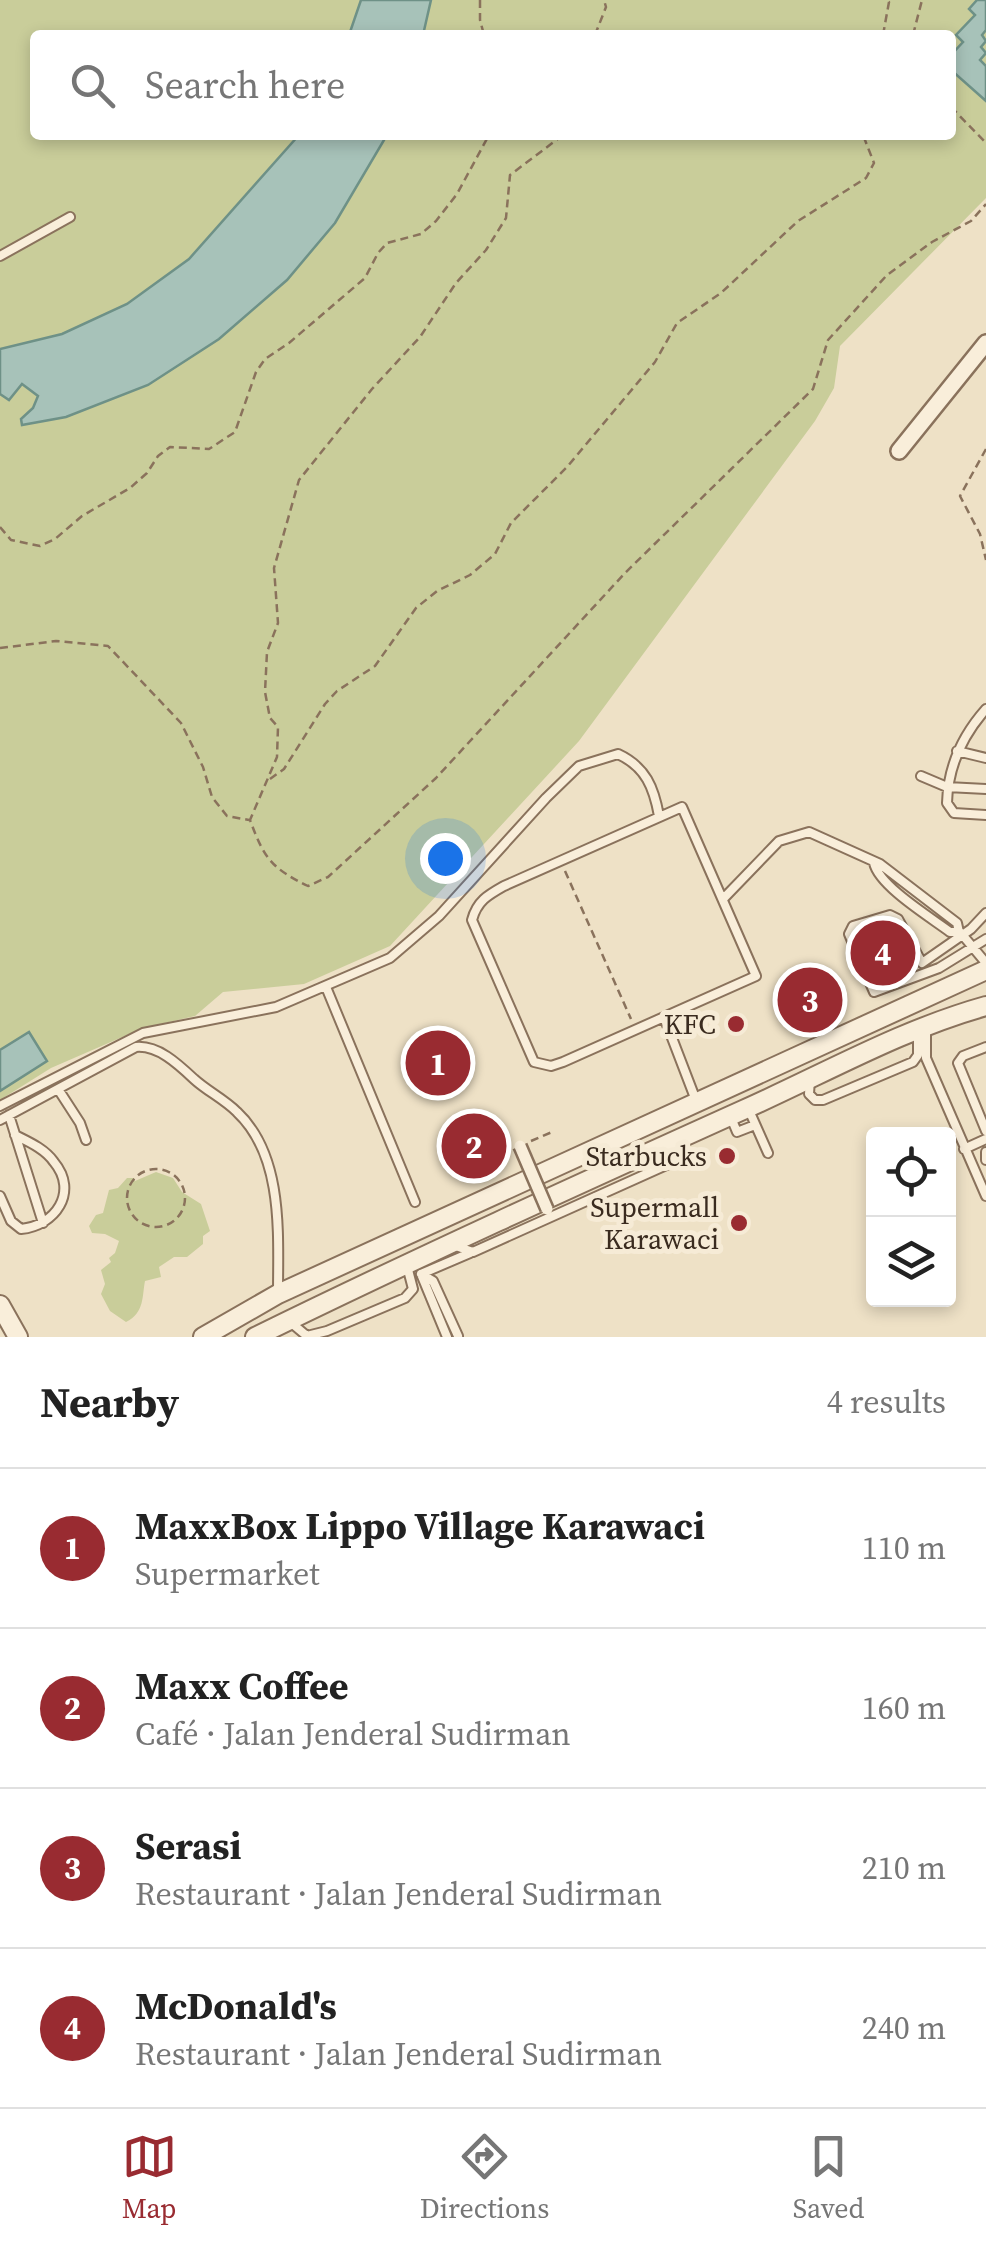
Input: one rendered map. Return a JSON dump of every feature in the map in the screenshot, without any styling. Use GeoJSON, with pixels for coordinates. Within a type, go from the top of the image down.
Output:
{"type":"FeatureCollection","features":[{"type":"Feature","properties":{"kind":"street"},"geometry":{"type":"LineString","coordinates":[[899,452],[986,342]]}},
{"type":"Feature","properties":{"kind":"street"},"geometry":{"type":"LineString","coordinates":[[203,1337],[278,1294],[986,966]]}},
{"type":"Feature","properties":{"kind":"street"},"geometry":{"type":"LineString","coordinates":[[203,1337],[263,1333],[414,1267],[450,1243],[514,1212],[744,1118],[812,1075],[922,1027],[986,1006]]}},
{"type":"Feature","properties":{"kind":"street"},"geometry":{"type":"LineString","coordinates":[[744,1118],[790,1060]]}},
{"type":"Feature","properties":{"kind":"street"},"geometry":{"type":"LineString","coordinates":[[520,1146],[548,1209]]}},
{"type":"Feature","properties":{"kind":"street"},"geometry":{"type":"LineString","coordinates":[[466,1208],[514,1212]]}},
{"type":"Feature","properties":{"kind":"street"},"geometry":{"type":"LineString","coordinates":[[0,1305],[18,1337]]}},
{"type":"Feature","properties":{"kind":"lane"},"geometry":{"type":"LineString","coordinates":[[0,256],[70,217]]}},
{"type":"Feature","properties":{"kind":"lane"},"geometry":{"type":"LineString","coordinates":[[986,709],[958,751],[947,803],[954,813],[983,815],[986,826]]}},
{"type":"Feature","properties":{"kind":"lane"},"geometry":{"type":"LineString","coordinates":[[958,751],[986,758]]}},
{"type":"Feature","properties":{"kind":"lane"},"geometry":{"type":"LineString","coordinates":[[0,1106],[143,1033],[246,1014],[326,988],[390,958],[438,916],[579,766],[618,754],[644,771],[660,816]]}},
{"type":"Feature","properties":{"kind":"lane"},"geometry":{"type":"LineString","coordinates":[[921,776],[948,788],[986,789]]}},
{"type":"Feature","properties":{"kind":"lane"},"geometry":{"type":"LineString","coordinates":[[682,807],[756,976],[551,1066],[534,1062],[472,920],[476,907],[487,895],[660,816],[682,807]]}},
{"type":"Feature","properties":{"kind":"lane"},"geometry":{"type":"LineString","coordinates":[[722,899],[779,842],[809,832],[880,864],[957,932],[978,945],[986,966]]}},
{"type":"Feature","properties":{"kind":"lane"},"geometry":{"type":"LineString","coordinates":[[473,879],[487,895]]}},
{"type":"Feature","properties":{"kind":"lane"},"geometry":{"type":"LineString","coordinates":[[978,945],[939,968],[874,992],[849,934],[853,926],[890,914],[898,919],[922,963],[957,932],[971,929],[986,913]]}},
{"type":"Feature","properties":{"kind":"lane"},"geometry":{"type":"LineString","coordinates":[[326,988],[415,1202]]}},
{"type":"Feature","properties":{"kind":"lane"},"geometry":{"type":"LineString","coordinates":[[664,1017],[697,1103]]}},
{"type":"Feature","properties":{"kind":"lane"},"geometry":{"type":"LineString","coordinates":[[812,1075],[809,1094],[823,1100],[913,1062],[918,1055],[922,1027]]}},
{"type":"Feature","properties":{"kind":"lane"},"geometry":{"type":"LineString","coordinates":[[922,1027],[926,1058],[986,1196]]}},
{"type":"Feature","properties":{"kind":"lane"},"geometry":{"type":"LineString","coordinates":[[44,1223],[15,1135],[4,1117],[136,1047],[146,1046],[182,1068],[238,1113],[260,1143],[270,1172],[278,1230],[278,1294]]}},
{"type":"Feature","properties":{"kind":"lane"},"geometry":{"type":"LineString","coordinates":[[986,1047],[963,1056],[958,1063],[986,1131]]}},
{"type":"Feature","properties":{"kind":"lane"},"geometry":{"type":"LineString","coordinates":[[58,1090],[80,1123],[86,1140]]}},
{"type":"Feature","properties":{"kind":"lane"},"geometry":{"type":"LineString","coordinates":[[414,1267],[473,1252],[673,1162],[666,1149],[732,1120],[736,1132],[744,1118],[768,1153]]}},
{"type":"Feature","properties":{"kind":"lane"},"geometry":{"type":"LineString","coordinates":[[0,1196],[11,1221],[27,1229],[57,1213],[64,1198],[58,1165],[15,1135]]}},
{"type":"Feature","properties":{"kind":"lane"},"geometry":{"type":"LineString","coordinates":[[964,1149],[986,1139]]}},
{"type":"Feature","properties":{"kind":"lane"},"geometry":{"type":"LineString","coordinates":[[986,1152],[986,1160]]}},
{"type":"Feature","properties":{"kind":"lane"},"geometry":{"type":"LineString","coordinates":[[450,1243],[473,1252]]}},
{"type":"Feature","properties":{"kind":"lane"},"geometry":{"type":"LineString","coordinates":[[289,1321],[307,1336],[327,1332],[405,1298],[413,1290],[414,1267]]}},
{"type":"Feature","properties":{"kind":"lane"},"geometry":{"type":"LineString","coordinates":[[414,1267],[433,1281],[458,1336]]}},
{"type":"Feature","properties":{"kind":"lane"},"geometry":{"type":"LineString","coordinates":[[414,1267],[446,1337]]}},
{"type":"Feature","properties":{"kind":"path"},"geometry":{"type":"LineString","coordinates":[[480,0],[483,30]]}},
{"type":"Feature","properties":{"kind":"path"},"geometry":{"type":"LineString","coordinates":[[597,30],[606,7],[604,0]]}},
{"type":"Feature","properties":{"kind":"path"},"geometry":{"type":"LineString","coordinates":[[884,30],[889,2],[886,0]]}},
{"type":"Feature","properties":{"kind":"path"},"geometry":{"type":"LineString","coordinates":[[914,30],[922,0]]}},
{"type":"Feature","properties":{"kind":"path"},"geometry":{"type":"LineString","coordinates":[[956,113],[986,143]]}},
{"type":"Feature","properties":{"kind":"path"},"geometry":{"type":"LineString","coordinates":[[0,527],[10,540],[40,546],[130,488],[170,447],[209,449],[234,432],[256,372],[266,359],[365,278],[387,243],[420,234],[436,221],[457,194],[486,140]]}},
{"type":"Feature","properties":{"kind":"path"},"geometry":{"type":"LineString","coordinates":[[557,140],[510,176],[506,218],[486,250],[456,282],[420,337],[372,389],[299,480],[274,568],[278,623],[267,652],[265,692],[270,718],[278,727],[276,757],[250,820],[261,852],[285,874],[308,886],[328,877],[436,778],[626,573],[813,389],[828,340],[887,275],[932,242],[971,221],[986,204]]}},
{"type":"Feature","properties":{"kind":"path"},"geometry":{"type":"LineString","coordinates":[[268,780],[284,769],[324,704],[375,666],[416,608],[437,590],[470,575],[495,554],[511,522],[566,467],[655,362],[677,322],[721,293],[798,221],[866,178],[874,164],[865,140]]}},
{"type":"Feature","properties":{"kind":"path"},"geometry":{"type":"LineString","coordinates":[[986,449],[960,496],[980,534],[986,560]]}},
{"type":"Feature","properties":{"kind":"path"},"geometry":{"type":"LineString","coordinates":[[980,534],[986,530]]}},
{"type":"Feature","properties":{"kind":"path"},"geometry":{"type":"LineString","coordinates":[[0,648],[56,642],[108,646],[181,723],[203,767],[212,798],[227,816],[250,820]]}},
{"type":"Feature","properties":{"kind":"path"},"geometry":{"type":"LineString","coordinates":[[561,861],[636,1030]]}},
{"type":"Feature","properties":{"kind":"path"},"geometry":{"type":"LineString","coordinates":[[520,1146],[552,1132]]}},
{"type":"Feature","properties":{"kind":"path"},"geometry":{"type":"LineString","coordinates":[[162,1170],[180,1182],[185,1198],[183,1209],[168,1225],[147,1226],[130,1214],[128,1190],[142,1172],[162,1170]]}},
{"type":"Feature","properties":{"kind":"green space"},"geometry":{"type":"Polygon","coordinates":[[[0,0],[986,0],[986,198],[840,346],[834,388],[815,421],[579,741],[390,946],[304,984],[223,992],[195,1016],[143,1028],[51,1068],[0,1100],[0,0]]]}},
{"type":"Feature","properties":{"kind":"green space"},"geometry":{"type":"Polygon","coordinates":[[[156,1172],[173,1178],[182,1192],[201,1204],[210,1231],[203,1236],[203,1244],[187,1257],[174,1257],[159,1267],[161,1277],[145,1281],[140,1309],[126,1322],[110,1311],[101,1294],[105,1284],[101,1270],[111,1262],[109,1258],[119,1241],[92,1233],[89,1226],[96,1215],[103,1213],[109,1190],[118,1188],[127,1178],[135,1181],[156,1172]]]}},
{"type":"Feature","properties":{"kind":"water"},"geometry":{"type":"Polygon","coordinates":[[[361,0],[431,0],[424,30],[351,30],[361,0]]]}},
{"type":"Feature","properties":{"kind":"water"},"geometry":{"type":"Polygon","coordinates":[[[977,0],[986,0],[986,30],[982,35],[986,41],[981,47],[986,53],[980,60],[986,66],[986,101],[956,74],[956,50],[963,42],[956,35],[975,15],[969,9],[977,0]]]}},
{"type":"Feature","properties":{"kind":"water"},"geometry":{"type":"Polygon","coordinates":[[[295,140],[384,140],[335,223],[287,280],[219,339],[148,385],[66,417],[22,425],[21,419],[33,408],[38,396],[22,384],[9,400],[0,394],[0,349],[62,334],[127,304],[189,259],[295,140]]]}},
{"type":"Feature","properties":{"kind":"water"},"geometry":{"type":"Polygon","coordinates":[[[29,1032],[47,1061],[0,1091],[0,1050],[29,1032]]]}},
{"type":"Feature","properties":{"kind":"place","name":"McDonald's"},"geometry":{"type":"Point","coordinates":[883,953]}},
{"type":"Feature","properties":{"kind":"place","name":"Serasi"},"geometry":{"type":"Point","coordinates":[810,1000]}},
{"type":"Feature","properties":{"kind":"place","name":"KFC"},"geometry":{"type":"Point","coordinates":[736,1024]}},
{"type":"Feature","properties":{"kind":"place","name":"MaxxBox Lippo Village Karawaci"},"geometry":{"type":"Point","coordinates":[438,1063]}},
{"type":"Feature","properties":{"kind":"place","name":"Maxx Coffee"},"geometry":{"type":"Point","coordinates":[474,1146]}},
{"type":"Feature","properties":{"kind":"place","name":"Starbucks"},"geometry":{"type":"Point","coordinates":[727,1156]}},
{"type":"Feature","properties":{"kind":"place","name":"Supermall Karawaci"},"geometry":{"type":"Point","coordinates":[739,1223]}}]}
